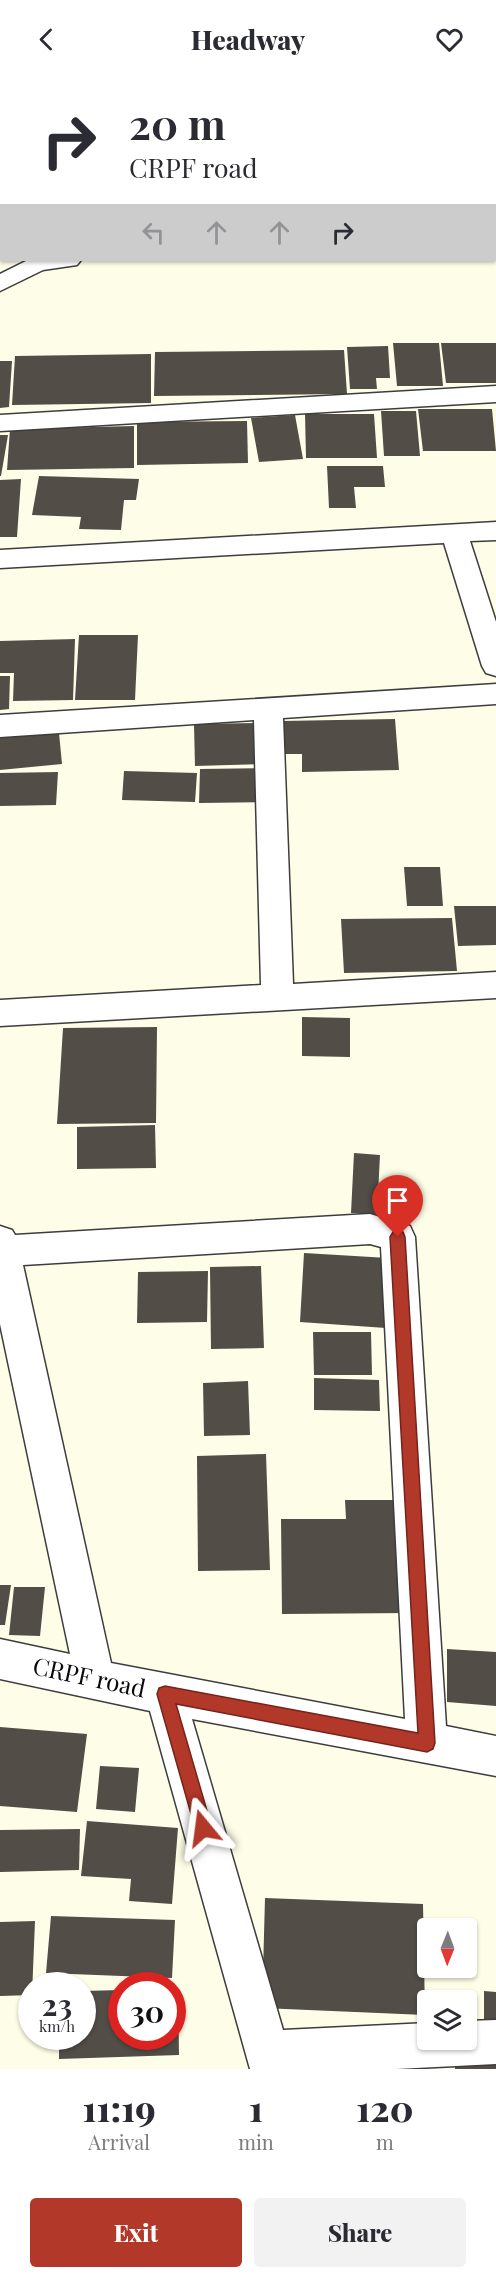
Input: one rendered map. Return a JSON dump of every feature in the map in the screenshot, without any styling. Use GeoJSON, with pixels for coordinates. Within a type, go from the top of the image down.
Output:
{"type":"FeatureCollection","features":[{"type":"Feature","properties":{"kind":"street"},"geometry":{"type":"LineString","coordinates":[[0,284],[37,264],[61,261]]}},
{"type":"Feature","properties":{"kind":"street"},"geometry":{"type":"LineString","coordinates":[[0,423],[496,394]]}},
{"type":"Feature","properties":{"kind":"street"},"geometry":{"type":"LineString","coordinates":[[0,559],[496,531]]}},
{"type":"Feature","properties":{"kind":"street"},"geometry":{"type":"LineString","coordinates":[[454,533],[496,666]]}},
{"type":"Feature","properties":{"kind":"street"},"geometry":{"type":"LineString","coordinates":[[0,726],[496,694]]}},
{"type":"Feature","properties":{"kind":"street"},"geometry":{"type":"LineString","coordinates":[[268,709],[277,997]]}},
{"type":"Feature","properties":{"kind":"street"},"geometry":{"type":"LineString","coordinates":[[0,1013],[496,985]]}},
{"type":"Feature","properties":{"kind":"street"},"geometry":{"type":"LineString","coordinates":[[95,1679],[1,1246],[370,1229],[398,1237],[427,1743]]}},
{"type":"Feature","properties":{"kind":"street","name":"CRPF road"},"geometry":{"type":"LineString","coordinates":[[0,1659],[165,1694],[496,1756]]}},
{"type":"Feature","properties":{"kind":"street"},"geometry":{"type":"LineString","coordinates":[[165,1694],[270,2061],[496,2042]]}},
{"type":"Feature","properties":{"kind":"building"},"geometry":{"type":"Polygon","coordinates":[[[393,343],[439,343],[443,386],[397,386],[393,343]]]}},
{"type":"Feature","properties":{"kind":"building"},"geometry":{"type":"Polygon","coordinates":[[[441,343],[496,343],[496,383],[446,383],[441,343]]]}},
{"type":"Feature","properties":{"kind":"building"},"geometry":{"type":"Polygon","coordinates":[[[388,346],[390,378],[376,378],[377,389],[350,389],[347,347],[388,346]]]}},
{"type":"Feature","properties":{"kind":"building"},"geometry":{"type":"Polygon","coordinates":[[[344,350],[347,394],[154,396],[155,352],[344,350]]]}},
{"type":"Feature","properties":{"kind":"building"},"geometry":{"type":"Polygon","coordinates":[[[151,354],[151,403],[12,405],[15,356],[151,354]]]}},
{"type":"Feature","properties":{"kind":"building"},"geometry":{"type":"Polygon","coordinates":[[[0,361],[12,361],[9,407],[0,408],[0,361]]]}},
{"type":"Feature","properties":{"kind":"building"},"geometry":{"type":"Polygon","coordinates":[[[418,409],[492,409],[496,451],[423,451],[418,409]]]}},
{"type":"Feature","properties":{"kind":"building"},"geometry":{"type":"Polygon","coordinates":[[[381,411],[416,411],[420,456],[384,456],[381,411]]]}},
{"type":"Feature","properties":{"kind":"building"},"geometry":{"type":"Polygon","coordinates":[[[305,414],[374,414],[377,458],[306,458],[305,414]]]}},
{"type":"Feature","properties":{"kind":"building"},"geometry":{"type":"Polygon","coordinates":[[[295,415],[303,459],[259,462],[251,418],[295,415]]]}},
{"type":"Feature","properties":{"kind":"building"},"geometry":{"type":"Polygon","coordinates":[[[247,421],[248,463],[137,465],[137,422],[247,421]]]}},
{"type":"Feature","properties":{"kind":"building"},"geometry":{"type":"Polygon","coordinates":[[[134,426],[134,468],[7,470],[10,429],[134,426]]]}},
{"type":"Feature","properties":{"kind":"building"},"geometry":{"type":"Polygon","coordinates":[[[0,435],[8,435],[1,476],[0,476],[0,435]]]}},
{"type":"Feature","properties":{"kind":"building"},"geometry":{"type":"Polygon","coordinates":[[[327,466],[383,466],[385,487],[354,487],[356,508],[329,508],[327,466]]]}},
{"type":"Feature","properties":{"kind":"building"},"geometry":{"type":"Polygon","coordinates":[[[39,476],[139,479],[136,500],[124,500],[121,530],[79,529],[81,517],[32,515],[39,476]]]}},
{"type":"Feature","properties":{"kind":"building"},"geometry":{"type":"Polygon","coordinates":[[[21,479],[17,537],[0,537],[0,480],[21,479]]]}},
{"type":"Feature","properties":{"kind":"building"},"geometry":{"type":"Polygon","coordinates":[[[79,635],[138,635],[135,700],[75,700],[79,635]]]}},
{"type":"Feature","properties":{"kind":"building"},"geometry":{"type":"Polygon","coordinates":[[[75,639],[73,700],[13,701],[14,673],[0,673],[0,641],[75,639]]]}},
{"type":"Feature","properties":{"kind":"building"},"geometry":{"type":"Polygon","coordinates":[[[0,676],[10,676],[9,709],[0,710],[0,676]]]}},
{"type":"Feature","properties":{"kind":"building"},"geometry":{"type":"Polygon","coordinates":[[[395,719],[399,770],[302,772],[302,754],[283,754],[282,721],[395,719]]]}},
{"type":"Feature","properties":{"kind":"building"},"geometry":{"type":"Polygon","coordinates":[[[261,723],[262,764],[195,766],[194,724],[261,723]]]}},
{"type":"Feature","properties":{"kind":"building"},"geometry":{"type":"Polygon","coordinates":[[[59,733],[62,764],[0,770],[0,738],[59,733]]]}},
{"type":"Feature","properties":{"kind":"building"},"geometry":{"type":"Polygon","coordinates":[[[264,768],[265,802],[199,803],[200,769],[264,768]]]}},
{"type":"Feature","properties":{"kind":"building"},"geometry":{"type":"Polygon","coordinates":[[[124,771],[197,773],[195,802],[122,800],[124,771]]]}},
{"type":"Feature","properties":{"kind":"building"},"geometry":{"type":"Polygon","coordinates":[[[58,772],[56,805],[0,806],[0,773],[58,772]]]}},
{"type":"Feature","properties":{"kind":"building"},"geometry":{"type":"Polygon","coordinates":[[[404,867],[440,867],[443,906],[407,906],[404,867]]]}},
{"type":"Feature","properties":{"kind":"building"},"geometry":{"type":"Polygon","coordinates":[[[454,906],[496,906],[496,945],[458,946],[454,906]]]}},
{"type":"Feature","properties":{"kind":"building"},"geometry":{"type":"Polygon","coordinates":[[[452,918],[457,971],[344,973],[341,919],[452,918]]]}},
{"type":"Feature","properties":{"kind":"building"},"geometry":{"type":"Polygon","coordinates":[[[302,1017],[350,1018],[350,1057],[302,1056],[302,1017]]]}},
{"type":"Feature","properties":{"kind":"building"},"geometry":{"type":"Polygon","coordinates":[[[157,1027],[156,1123],[57,1124],[63,1028],[157,1027]]]}},
{"type":"Feature","properties":{"kind":"building"},"geometry":{"type":"Polygon","coordinates":[[[155,1125],[156,1168],[77,1169],[77,1127],[155,1125]]]}},
{"type":"Feature","properties":{"kind":"building"},"geometry":{"type":"Polygon","coordinates":[[[354,1153],[380,1155],[377,1214],[351,1213],[354,1153]]]}},
{"type":"Feature","properties":{"kind":"building"},"geometry":{"type":"Polygon","coordinates":[[[304,1253],[388,1258],[386,1328],[300,1322],[304,1253]]]}},
{"type":"Feature","properties":{"kind":"building"},"geometry":{"type":"Polygon","coordinates":[[[261,1266],[264,1348],[211,1349],[210,1267],[261,1266]]]}},
{"type":"Feature","properties":{"kind":"building"},"geometry":{"type":"Polygon","coordinates":[[[208,1271],[207,1322],[137,1323],[138,1272],[208,1271]]]}},
{"type":"Feature","properties":{"kind":"building"},"geometry":{"type":"Polygon","coordinates":[[[313,1332],[371,1332],[372,1375],[314,1375],[313,1332]]]}},
{"type":"Feature","properties":{"kind":"building"},"geometry":{"type":"Polygon","coordinates":[[[314,1378],[379,1380],[380,1411],[314,1410],[314,1378]]]}},
{"type":"Feature","properties":{"kind":"building"},"geometry":{"type":"Polygon","coordinates":[[[248,1381],[250,1435],[204,1436],[203,1383],[248,1381]]]}},
{"type":"Feature","properties":{"kind":"building"},"geometry":{"type":"Polygon","coordinates":[[[266,1454],[270,1570],[198,1571],[197,1456],[266,1454]]]}},
{"type":"Feature","properties":{"kind":"building"},"geometry":{"type":"Polygon","coordinates":[[[345,1500],[405,1500],[411,1613],[282,1614],[281,1519],[346,1519],[345,1500]]]}},
{"type":"Feature","properties":{"kind":"building"},"geometry":{"type":"Polygon","coordinates":[[[0,1585],[11,1585],[5,1625],[0,1625],[0,1585]]]}},
{"type":"Feature","properties":{"kind":"building"},"geometry":{"type":"Polygon","coordinates":[[[14,1587],[45,1587],[40,1636],[9,1635],[14,1587]]]}},
{"type":"Feature","properties":{"kind":"building"},"geometry":{"type":"Polygon","coordinates":[[[447,1649],[496,1652],[496,1706],[447,1702],[447,1649]]]}},
{"type":"Feature","properties":{"kind":"building"},"geometry":{"type":"Polygon","coordinates":[[[0,1727],[87,1734],[77,1812],[0,1806],[0,1727]]]}},
{"type":"Feature","properties":{"kind":"building"},"geometry":{"type":"Polygon","coordinates":[[[100,1766],[139,1768],[135,1812],[96,1809],[100,1766]]]}},
{"type":"Feature","properties":{"kind":"building"},"geometry":{"type":"Polygon","coordinates":[[[87,1821],[178,1828],[172,1904],[129,1901],[131,1879],[81,1876],[87,1821]]]}},
{"type":"Feature","properties":{"kind":"building"},"geometry":{"type":"Polygon","coordinates":[[[80,1829],[79,1870],[0,1872],[0,1830],[80,1829]]]}},
{"type":"Feature","properties":{"kind":"building"},"geometry":{"type":"Polygon","coordinates":[[[265,1898],[423,1904],[423,1918],[417,1918],[417,1978],[424,1978],[425,1990],[417,1990],[417,2015],[262,2008],[265,1898]]]}},
{"type":"Feature","properties":{"kind":"building"},"geometry":{"type":"Polygon","coordinates":[[[51,1916],[175,1920],[172,1972],[108,1972],[108,1975],[96,1975],[96,1972],[46,1972],[51,1916]]]}},
{"type":"Feature","properties":{"kind":"building"},"geometry":{"type":"Polygon","coordinates":[[[35,1921],[33,1972],[18,1972],[18,1995],[0,1996],[0,1922],[35,1921]]]}},
{"type":"Feature","properties":{"kind":"building"},"geometry":{"type":"Polygon","coordinates":[[[108,1990],[108,2050],[179,2050],[179,2055],[59,2059],[59,2050],[96,2050],[96,1991],[108,1990]]]}},
{"type":"Feature","properties":{"kind":"building"},"geometry":{"type":"Polygon","coordinates":[[[484,1991],[496,1992],[496,2037],[484,2036],[484,1991]]]}},
{"type":"Feature","properties":{"kind":"building"},"geometry":{"type":"Polygon","coordinates":[[[455,2050],[496,2050],[496,2069],[455,2069],[455,2050]]]}},
{"type":"Feature","properties":{"kind":"route"},"geometry":{"type":"LineString","coordinates":[[203,1828],[165,1694],[427,1743],[398,1237]]}}]}
